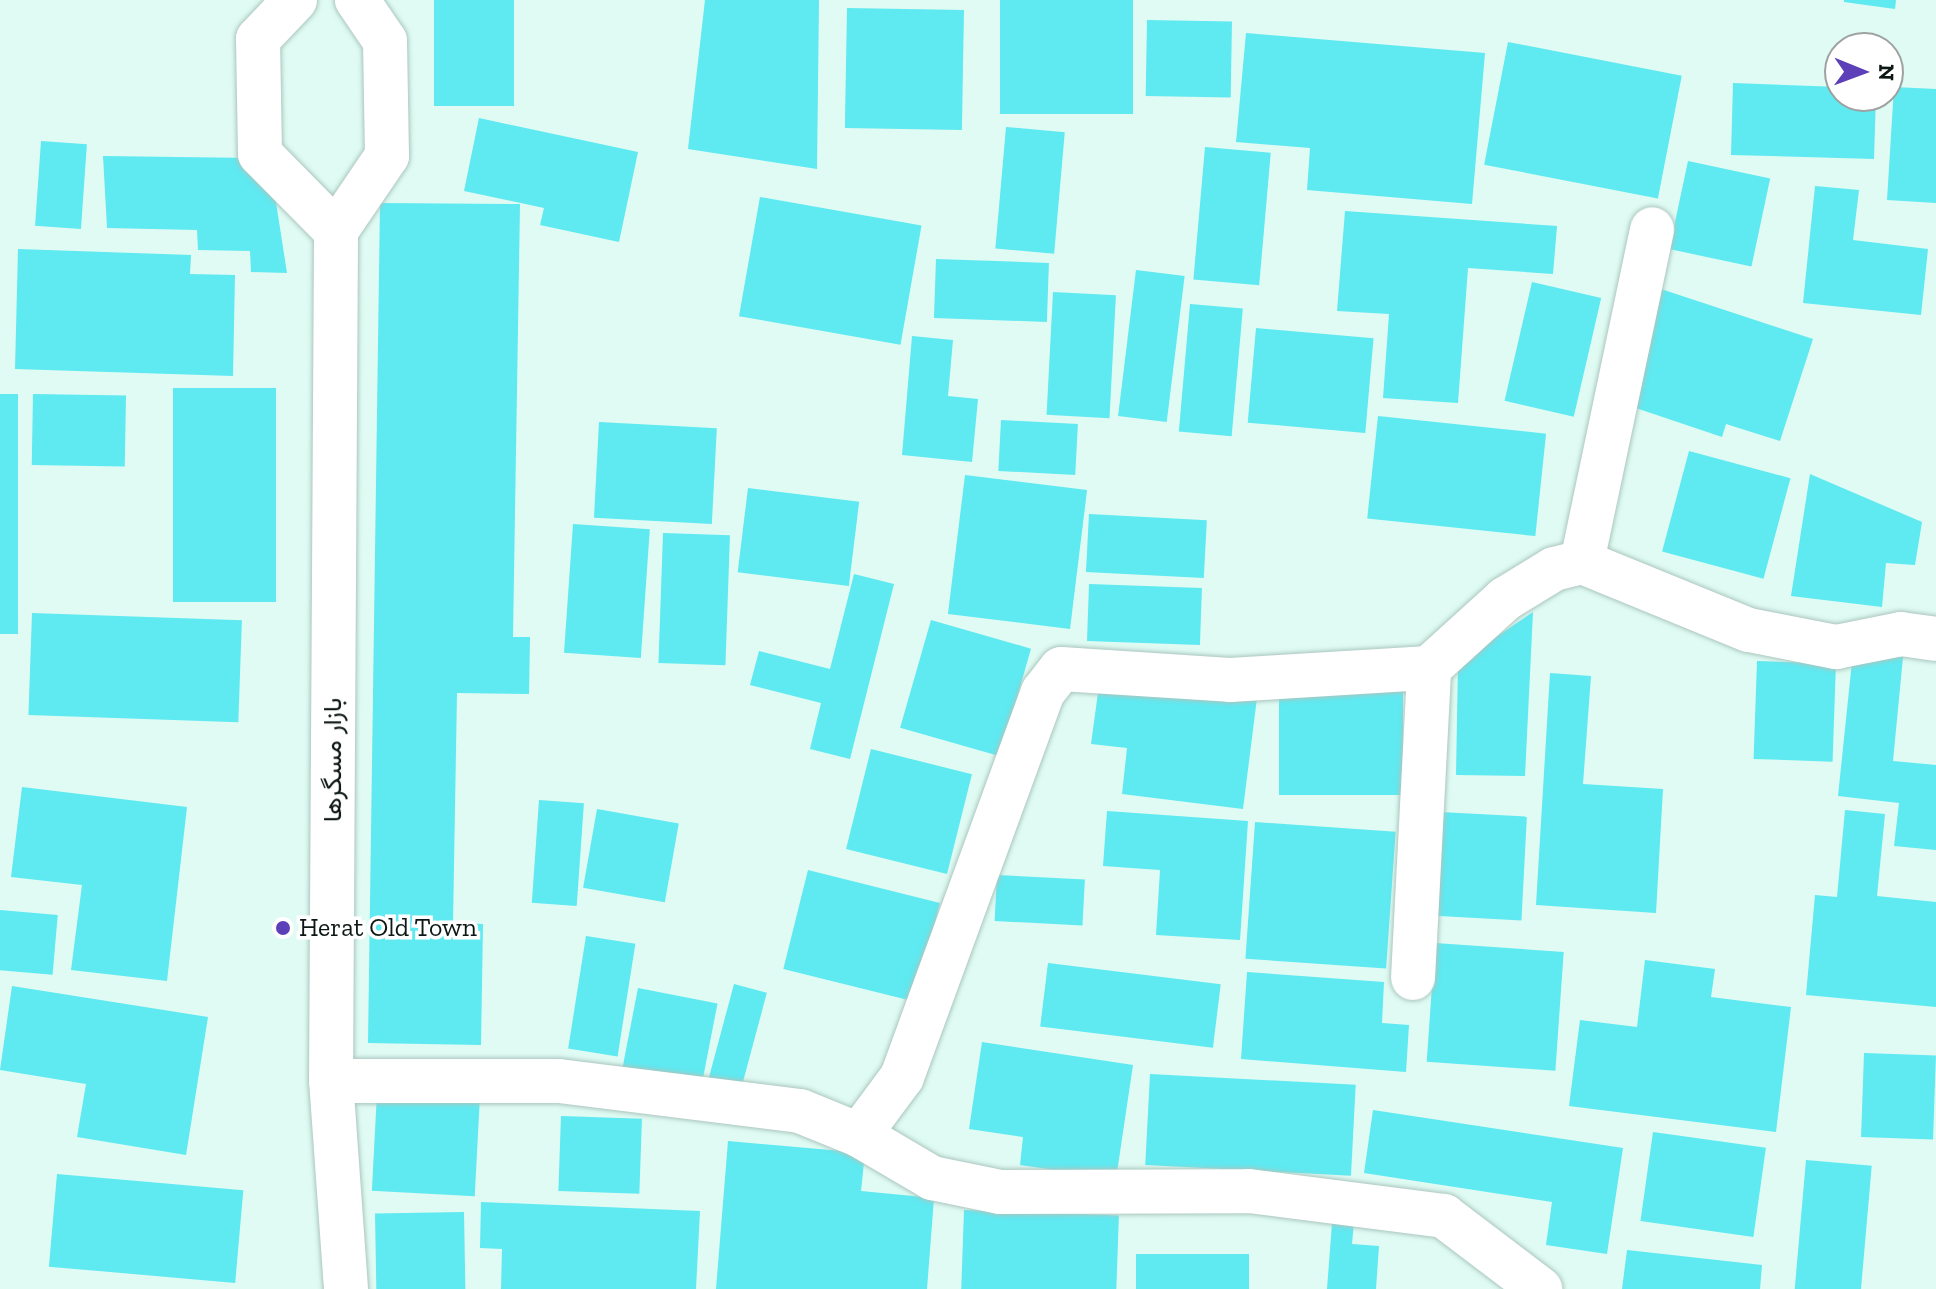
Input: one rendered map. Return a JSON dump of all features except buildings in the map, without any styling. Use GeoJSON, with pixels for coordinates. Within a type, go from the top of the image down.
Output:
{"type":"FeatureCollection","features":[{"type":"Feature","properties":{"kind":"street"},"geometry":{"type":"LineString","coordinates":[[295,0],[258,39],[260,154],[336,231],[387,156],[385,41],[357,0]]}},
{"type":"Feature","properties":{"kind":"street"},"geometry":{"type":"LineString","coordinates":[[1582,562],[1652,229]]}},
{"type":"Feature","properties":{"kind":"street","name":"بازار مسگرها"},"geometry":{"type":"LineString","coordinates":[[336,231],[331,1081],[346,1289]]}},
{"type":"Feature","properties":{"kind":"street"},"geometry":{"type":"LineString","coordinates":[[859,1135],[902,1077],[1043,692],[1061,669],[1230,680],[1429,668],[1505,599],[1554,569],[1582,562],[1749,630],[1836,647],[1901,634],[1936,639]]}},
{"type":"Feature","properties":{"kind":"street"},"geometry":{"type":"LineString","coordinates":[[1413,978],[1429,668]]}},
{"type":"Feature","properties":{"kind":"street"},"geometry":{"type":"LineString","coordinates":[[331,1081],[559,1081],[800,1111],[859,1135],[932,1178],[1000,1192],[1249,1191],[1444,1216],[1540,1289]]}},
{"type":"Feature","properties":{"kind":"place","name":"Herat Old Town"},"geometry":{"type":"Point","coordinates":[283,928]}}]}
